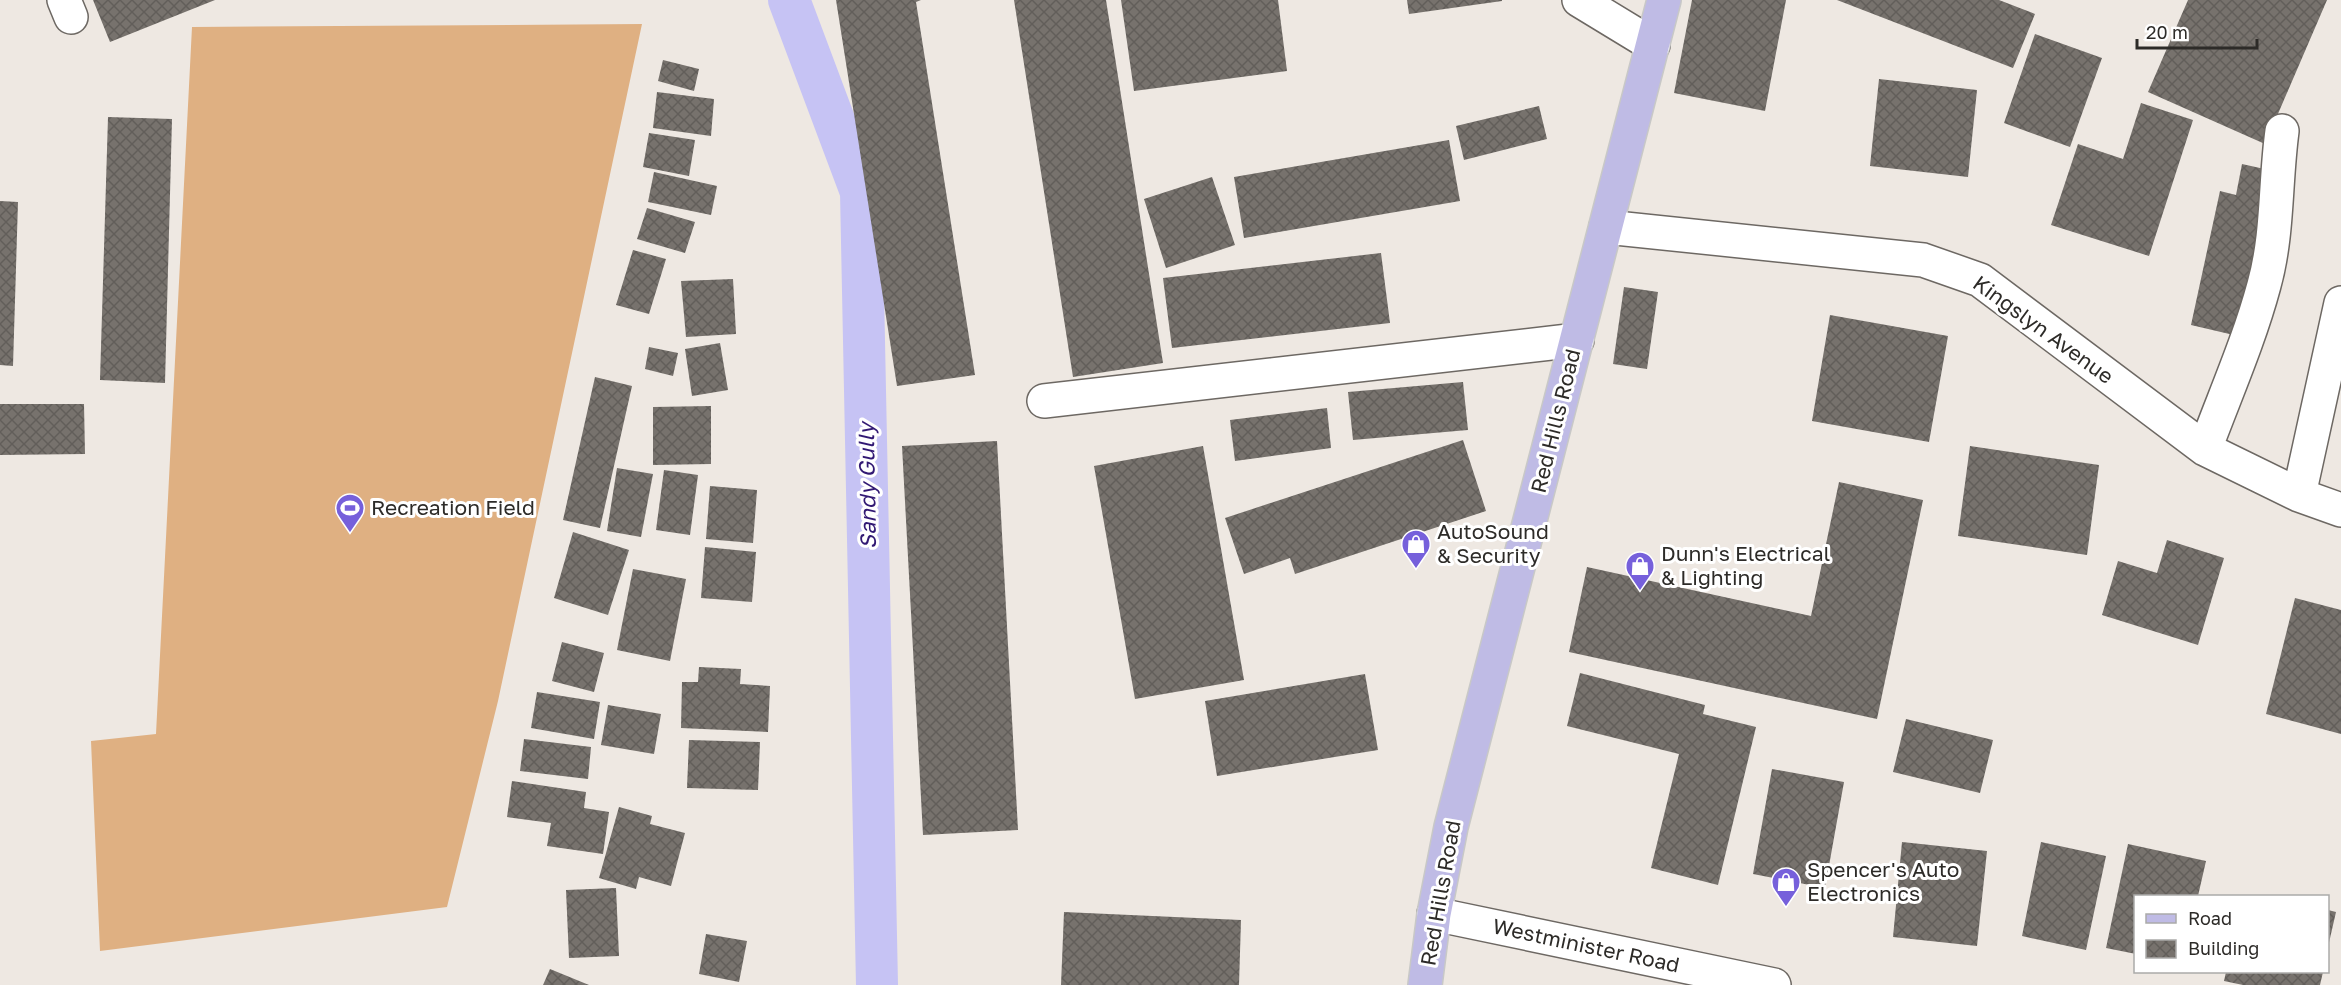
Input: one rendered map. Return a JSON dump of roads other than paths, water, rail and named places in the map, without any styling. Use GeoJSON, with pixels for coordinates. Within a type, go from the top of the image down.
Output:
{"type":"FeatureCollection","features":[{"type":"Feature","properties":{"kind":"main road","name":"Red Hills Road"},"geometry":{"type":"LineString","coordinates":[[1425,985],[1434,914],[1454,816],[1664,0]]}},
{"type":"Feature","properties":{"kind":"street"},"geometry":{"type":"LineString","coordinates":[[1579,0],[1653,45]]}},
{"type":"Feature","properties":{"kind":"street"},"geometry":{"type":"LineString","coordinates":[[2205,449],[2238,363],[2264,284],[2276,215],[2277,164],[2282,131]]}},
{"type":"Feature","properties":{"kind":"street","name":"Kingslyn Avenue"},"geometry":{"type":"LineString","coordinates":[[1606,227],[1923,260],[1980,280],[2205,449],[2300,495],[2341,510]]}},
{"type":"Feature","properties":{"kind":"street"},"geometry":{"type":"LineString","coordinates":[[2300,495],[2341,303]]}},
{"type":"Feature","properties":{"kind":"street"},"geometry":{"type":"LineString","coordinates":[[1044,401],[1577,340]]}},
{"type":"Feature","properties":{"kind":"street","name":"Westminister Road"},"geometry":{"type":"LineString","coordinates":[[1434,914],[1774,985]]}},
{"type":"Feature","properties":{"kind":"waterway","name":"Sandy Gully"},"geometry":{"type":"LineString","coordinates":[[789,0],[861,192],[877,985]]}},
{"type":"Feature","properties":{"kind":"place","name":"Recreation Field"},"geometry":{"type":"Point","coordinates":[350,534]}},
{"type":"Feature","properties":{"kind":"place","name":"AutoSound & Security"},"geometry":{"type":"Point","coordinates":[1416,570]}},
{"type":"Feature","properties":{"kind":"place","name":"Dunn's Electrical & Lighting"},"geometry":{"type":"Point","coordinates":[1640,592]}},
{"type":"Feature","properties":{"kind":"place","name":"Spencer's Auto Electronics"},"geometry":{"type":"Point","coordinates":[1786,908]}}]}
